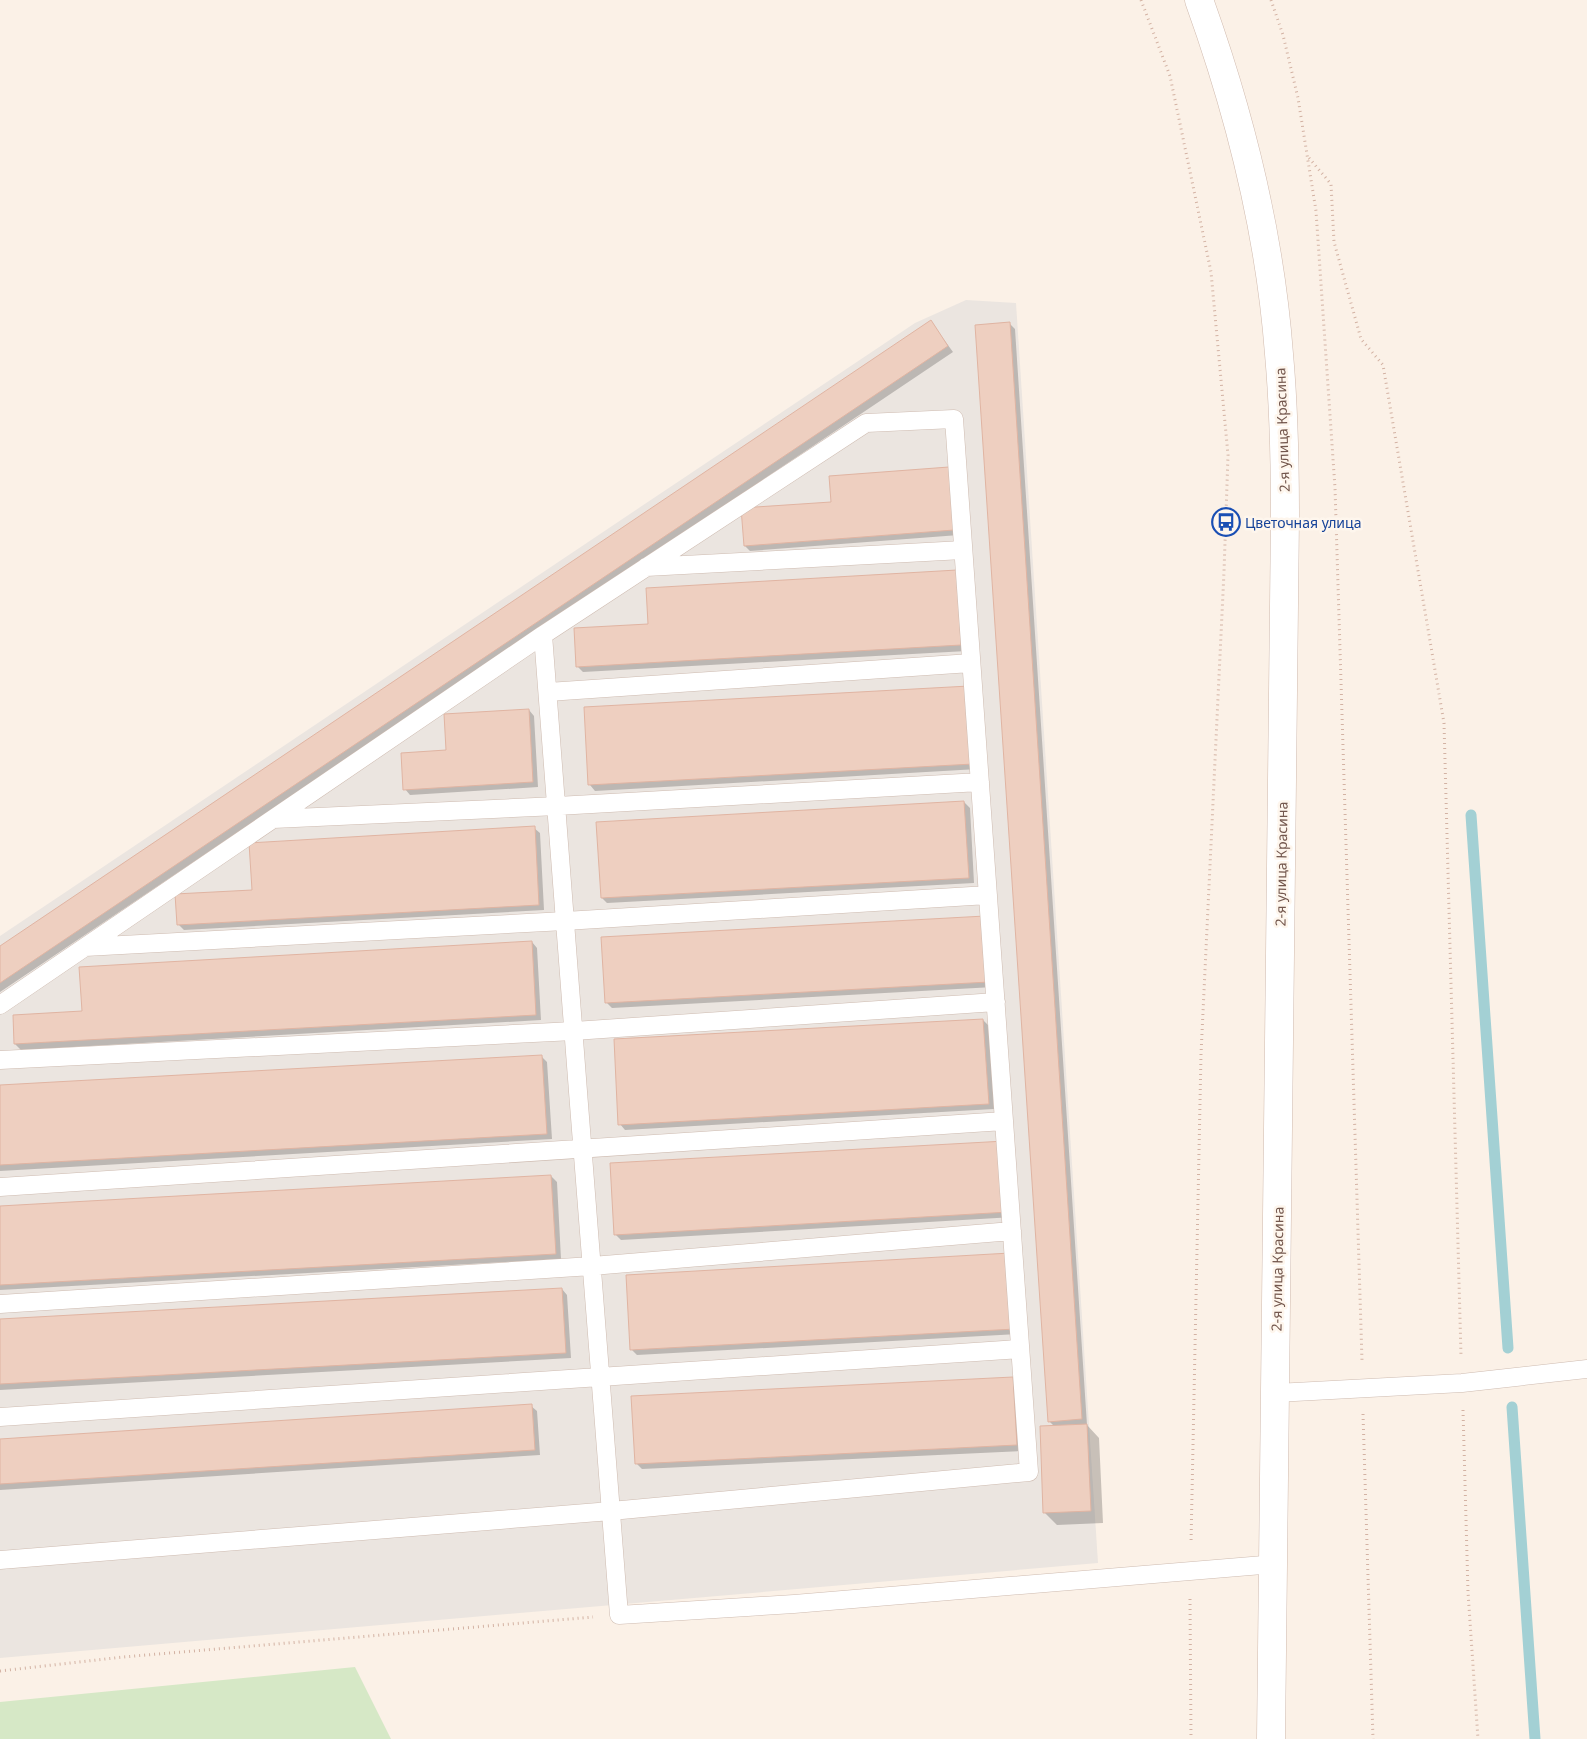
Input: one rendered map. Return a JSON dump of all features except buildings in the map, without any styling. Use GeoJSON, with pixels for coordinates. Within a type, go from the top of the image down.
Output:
{"type":"FeatureCollection","features":[{"type":"Feature","properties":{"kind":"main road","name":"2-я улица Красина"},"geometry":{"type":"LineString","coordinates":[[1199,0],[1228,84],[1254,190],[1273,299],[1282,399],[1285,472],[1271,1739]]}},
{"type":"Feature","properties":{"kind":"lane"},"geometry":{"type":"LineString","coordinates":[[0,1005],[543,635],[866,423],[954,419],[1029,1472],[611,1511],[0,1560]]}},
{"type":"Feature","properties":{"kind":"lane"},"geometry":{"type":"LineString","coordinates":[[646,567],[963,550]]}},
{"type":"Feature","properties":{"kind":"lane"},"geometry":{"type":"LineString","coordinates":[[543,635],[619,1615],[804,1603],[1274,1564]]}},
{"type":"Feature","properties":{"kind":"lane"},"geometry":{"type":"LineString","coordinates":[[548,692],[971,663]]}},
{"type":"Feature","properties":{"kind":"lane"},"geometry":{"type":"LineString","coordinates":[[273,819],[557,806],[980,782]]}},
{"type":"Feature","properties":{"kind":"lane"},"geometry":{"type":"LineString","coordinates":[[85,947],[565,921],[988,895]]}},
{"type":"Feature","properties":{"kind":"lane"},"geometry":{"type":"LineString","coordinates":[[0,1060],[574,1031],[996,1002]]}},
{"type":"Feature","properties":{"kind":"lane"},"geometry":{"type":"LineString","coordinates":[[0,1187],[1004,1121]]}},
{"type":"Feature","properties":{"kind":"lane"},"geometry":{"type":"LineString","coordinates":[[0,1304],[592,1266],[1012,1231]]}},
{"type":"Feature","properties":{"kind":"lane"},"geometry":{"type":"LineString","coordinates":[[0,1417],[1020,1350]]}},
{"type":"Feature","properties":{"kind":"lane"},"geometry":{"type":"LineString","coordinates":[[1276,1393],[1462,1383],[1587,1369]]}},
{"type":"Feature","properties":{"kind":"path"},"geometry":{"type":"LineString","coordinates":[[1141,0],[1170,76],[1212,272],[1228,455],[1201,1054],[1190,1571],[1191,1739]]}},
{"type":"Feature","properties":{"kind":"path"},"geometry":{"type":"LineString","coordinates":[[1271,0],[1283,35],[1298,98],[1316,211],[1335,488],[1373,1739]]}},
{"type":"Feature","properties":{"kind":"path"},"geometry":{"type":"LineString","coordinates":[[1308,156],[1331,184],[1334,242],[1361,339],[1383,365],[1444,723],[1468,1592],[1478,1739]]}},
{"type":"Feature","properties":{"kind":"path"},"geometry":{"type":"LineString","coordinates":[[0,1672],[124,1656],[619,1615]]}},
{"type":"Feature","properties":{"kind":"shaded area"},"geometry":{"type":"Polygon","coordinates":[[[966,300],[1016,303],[1098,1563],[0,1658],[0,936],[915,323],[966,300]]]}},
{"type":"Feature","properties":{"kind":"green space"},"geometry":{"type":"Polygon","coordinates":[[[355,1667],[391,1739],[0,1739],[0,1702],[355,1667]]]}},
{"type":"Feature","properties":{"kind":"waterway"},"geometry":{"type":"LineString","coordinates":[[1471,815],[1508,1348]]}},
{"type":"Feature","properties":{"kind":"waterway"},"geometry":{"type":"LineString","coordinates":[[1512,1407],[1535,1739]]}},
{"type":"Feature","properties":{"kind":"place","name":"Цветочная улица"},"geometry":{"type":"Point","coordinates":[1226,522]}}]}
